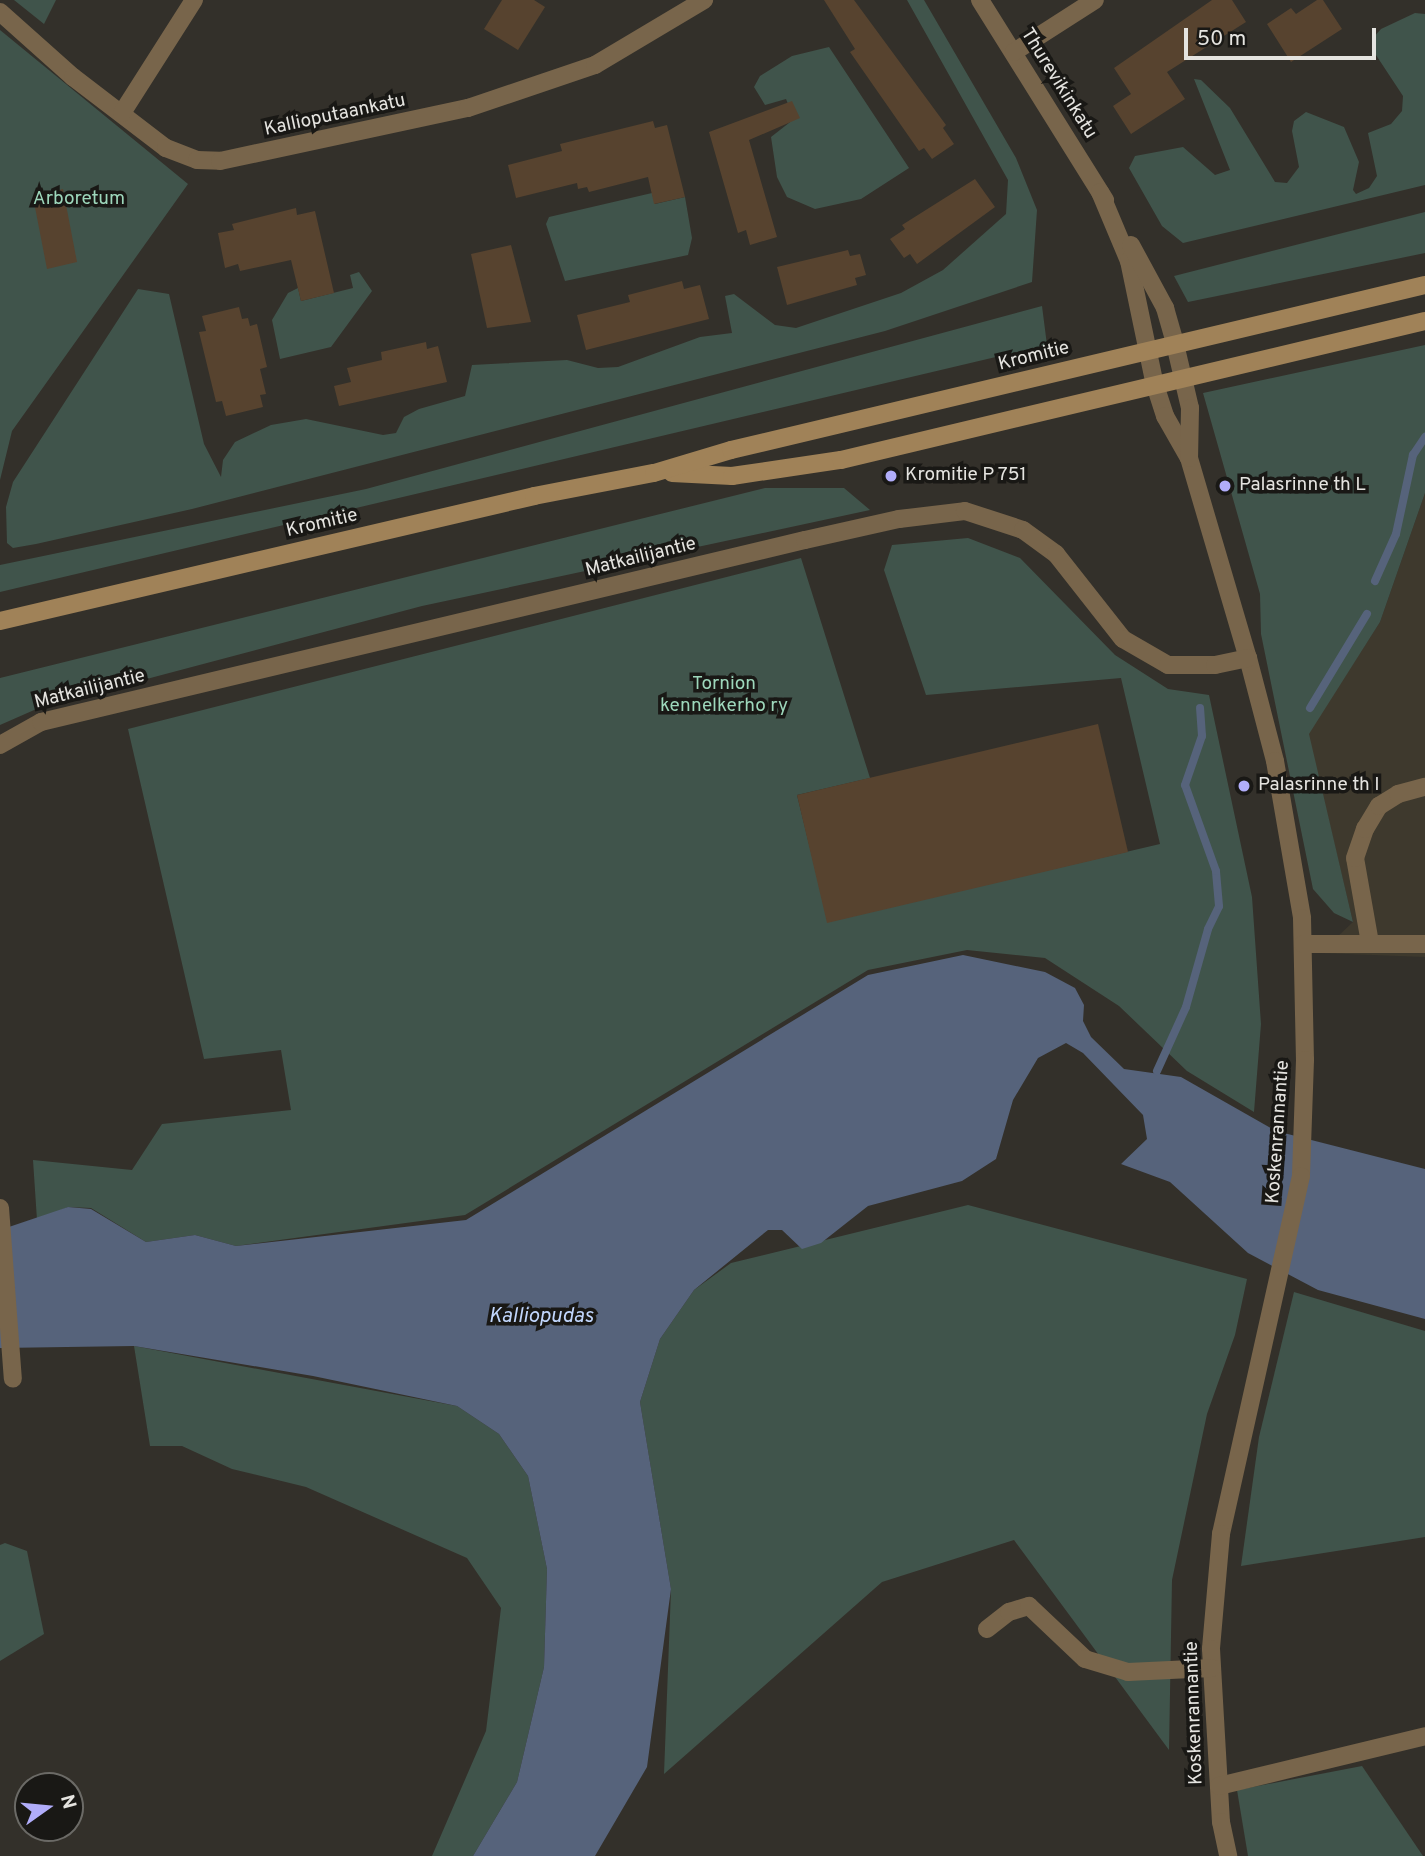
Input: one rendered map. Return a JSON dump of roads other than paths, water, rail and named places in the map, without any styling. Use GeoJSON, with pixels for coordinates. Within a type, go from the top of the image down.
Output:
{"type":"FeatureCollection","features":[{"type":"Feature","properties":{"kind":"main road","name":"Kromitie"},"geometry":{"type":"LineString","coordinates":[[0,621],[534,496],[654,473],[1425,285]]}},
{"type":"Feature","properties":{"kind":"main road","name":"Kromitie"},"geometry":{"type":"LineString","coordinates":[[654,473],[732,476],[841,460],[1425,321]]}},
{"type":"Feature","properties":{"kind":"street"},"geometry":{"type":"LineString","coordinates":[[122,113],[194,0]]}},
{"type":"Feature","properties":{"kind":"street","name":"Kallioputaankatu"},"geometry":{"type":"LineString","coordinates":[[0,12],[73,77],[166,148],[197,160],[253,155],[468,108],[573,73],[640,43],[704,0]]}},
{"type":"Feature","properties":{"kind":"street","name":"Thurevikinkatu"},"geometry":{"type":"LineString","coordinates":[[980,0],[1100,191],[1165,308],[1175,344]]}},
{"type":"Feature","properties":{"kind":"street"},"geometry":{"type":"LineString","coordinates":[[1014,52],[1095,0]]}},
{"type":"Feature","properties":{"kind":"street","name":"Thurevikinkatu"},"geometry":{"type":"LineString","coordinates":[[1100,191],[1129,261],[1147,351]]}},
{"type":"Feature","properties":{"kind":"street","name":"Koskenrannantie"},"geometry":{"type":"LineString","coordinates":[[1175,344],[1190,408],[1189,458]]}},
{"type":"Feature","properties":{"kind":"street","name":"Koskenrannantie"},"geometry":{"type":"LineString","coordinates":[[1147,351],[1165,416],[1189,458],[1248,658],[1295,860],[1303,944],[1305,1060],[1301,1177],[1222,1534],[1212,1668],[1219,1786],[1228,1856]]}},
{"type":"Feature","properties":{"kind":"street","name":"Matkailijantie"},"geometry":{"type":"LineString","coordinates":[[0,745],[41,722],[805,540],[899,519],[965,511],[1023,530],[1056,554],[1123,639],[1168,665],[1215,665],[1248,658]]}},
{"type":"Feature","properties":{"kind":"street"},"geometry":{"type":"LineString","coordinates":[[1370,943],[1355,858],[1365,829],[1388,800],[1425,787]]}},
{"type":"Feature","properties":{"kind":"street"},"geometry":{"type":"LineString","coordinates":[[1303,944],[1425,944]]}},
{"type":"Feature","properties":{"kind":"street"},"geometry":{"type":"LineString","coordinates":[[0,1208],[13,1379]]}},
{"type":"Feature","properties":{"kind":"street"},"geometry":{"type":"LineString","coordinates":[[987,1629],[1009,1612],[1029,1606],[1085,1659],[1128,1672],[1212,1668]]}},
{"type":"Feature","properties":{"kind":"street"},"geometry":{"type":"LineString","coordinates":[[1219,1786],[1425,1736]]}},
{"type":"Feature","properties":{"kind":"water","name":"Kalliopudas"},"geometry":{"type":"Polygon","coordinates":[[[963,955],[1045,972],[1075,988],[1084,1005],[1083,1021],[1091,1037],[1124,1069],[1181,1077],[1276,1131],[1425,1169],[1425,1319],[1318,1290],[1248,1253],[1170,1182],[1121,1164],[1147,1139],[1143,1115],[1083,1053],[1066,1043],[1038,1058],[1013,1100],[996,1159],[962,1181],[868,1206],[821,1243],[802,1249],[782,1230],[768,1230],[694,1290],[660,1339],[640,1402],[671,1589],[647,1767],[595,1856],[473,1856],[517,1782],[544,1667],[547,1569],[528,1476],[499,1434],[457,1406],[313,1376],[134,1346],[0,1348],[0,1230],[68,1207],[91,1209],[146,1242],[195,1235],[236,1246],[466,1220],[868,975],[963,955]]]}},
{"type":"Feature","properties":{"kind":"waterway"},"geometry":{"type":"LineString","coordinates":[[1375,581],[1396,534],[1413,455],[1425,437]]}},
{"type":"Feature","properties":{"kind":"waterway"},"geometry":{"type":"LineString","coordinates":[[1310,708],[1367,614]]}},
{"type":"Feature","properties":{"kind":"waterway"},"geometry":{"type":"LineString","coordinates":[[1157,1071],[1186,1007],[1208,929],[1219,906],[1216,871],[1185,785],[1202,736],[1200,708]]}},
{"type":"Feature","properties":{"kind":"place","name":"Kromitie P 751"},"geometry":{"type":"Point","coordinates":[891,476]}},
{"type":"Feature","properties":{"kind":"place","name":"Palasrinne th L"},"geometry":{"type":"Point","coordinates":[1225,486]}},
{"type":"Feature","properties":{"kind":"place","name":"Palasrinne th I"},"geometry":{"type":"Point","coordinates":[1244,786]}},
{"type":"Feature","properties":{"kind":"park label","name":"Arboretum"},"geometry":{"type":"Point","coordinates":[79,200]}},
{"type":"Feature","properties":{"kind":"park label","name":"Tornion kennelkerho ry"},"geometry":{"type":"Point","coordinates":[724,696]}}]}
